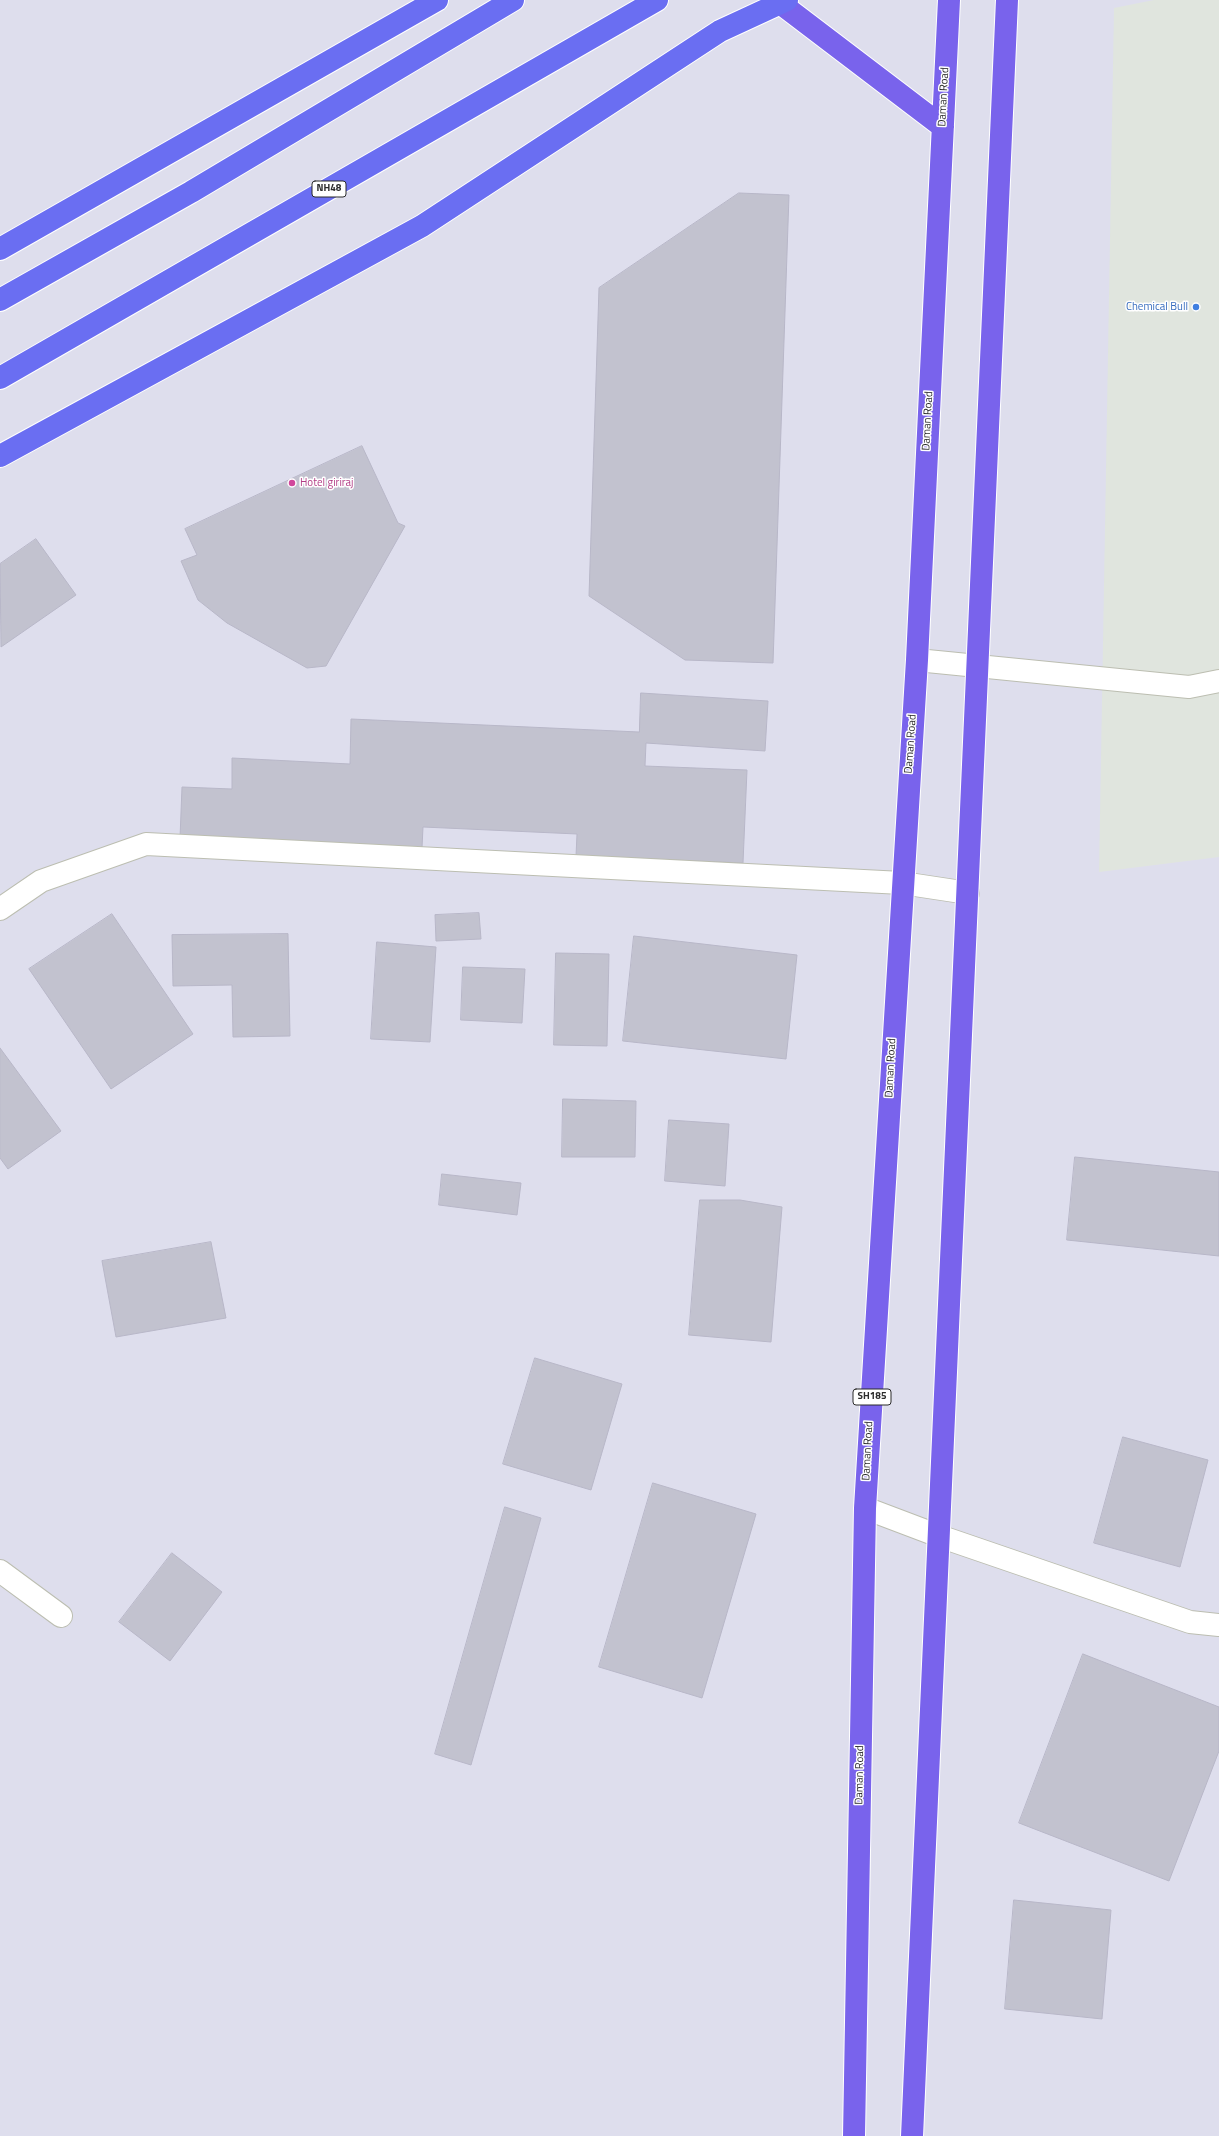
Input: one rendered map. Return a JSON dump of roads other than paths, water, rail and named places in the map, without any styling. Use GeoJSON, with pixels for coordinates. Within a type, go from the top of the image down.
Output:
{"type":"FeatureCollection","features":[{"type":"Feature","properties":{"kind":"highway"},"geometry":{"type":"LineString","coordinates":[[0,249],[437,0]]}},
{"type":"Feature","properties":{"kind":"highway"},"geometry":{"type":"LineString","coordinates":[[0,300],[192,192],[513,0]]}},
{"type":"Feature","properties":{"kind":"highway","name":"NH48"},"geometry":{"type":"LineString","coordinates":[[0,378],[657,0]]}},
{"type":"Feature","properties":{"kind":"highway"},"geometry":{"type":"LineString","coordinates":[[0,456],[422,226],[720,31],[783,2]]}},
{"type":"Feature","properties":{"kind":"main road","name":"Daman Road"},"geometry":{"type":"LineString","coordinates":[[854,2136],[865,1508],[902,883],[917,660],[949,0]]}},
{"type":"Feature","properties":{"kind":"main road"},"geometry":{"type":"LineString","coordinates":[[912,2136],[1007,0]]}},
{"type":"Feature","properties":{"kind":"main road"},"geometry":{"type":"LineString","coordinates":[[783,2],[943,127]]}},
{"type":"Feature","properties":{"kind":"street"},"geometry":{"type":"LineString","coordinates":[[917,660],[1189,687],[1219,681]]}},
{"type":"Feature","properties":{"kind":"street"},"geometry":{"type":"LineString","coordinates":[[0,910],[41,881],[146,844],[902,883],[968,893]]}},
{"type":"Feature","properties":{"kind":"street"},"geometry":{"type":"LineString","coordinates":[[865,1508],[939,1536],[1190,1622],[1219,1624]]}},
{"type":"Feature","properties":{"kind":"street"},"geometry":{"type":"LineString","coordinates":[[0,1571],[62,1616]]}},
{"type":"Feature","properties":{"kind":"place","name":"Chemical Bull"},"geometry":{"type":"Point","coordinates":[1196,307]}},
{"type":"Feature","properties":{"kind":"place","name":"Hotel giriraj"},"geometry":{"type":"Point","coordinates":[292,483]}}]}
